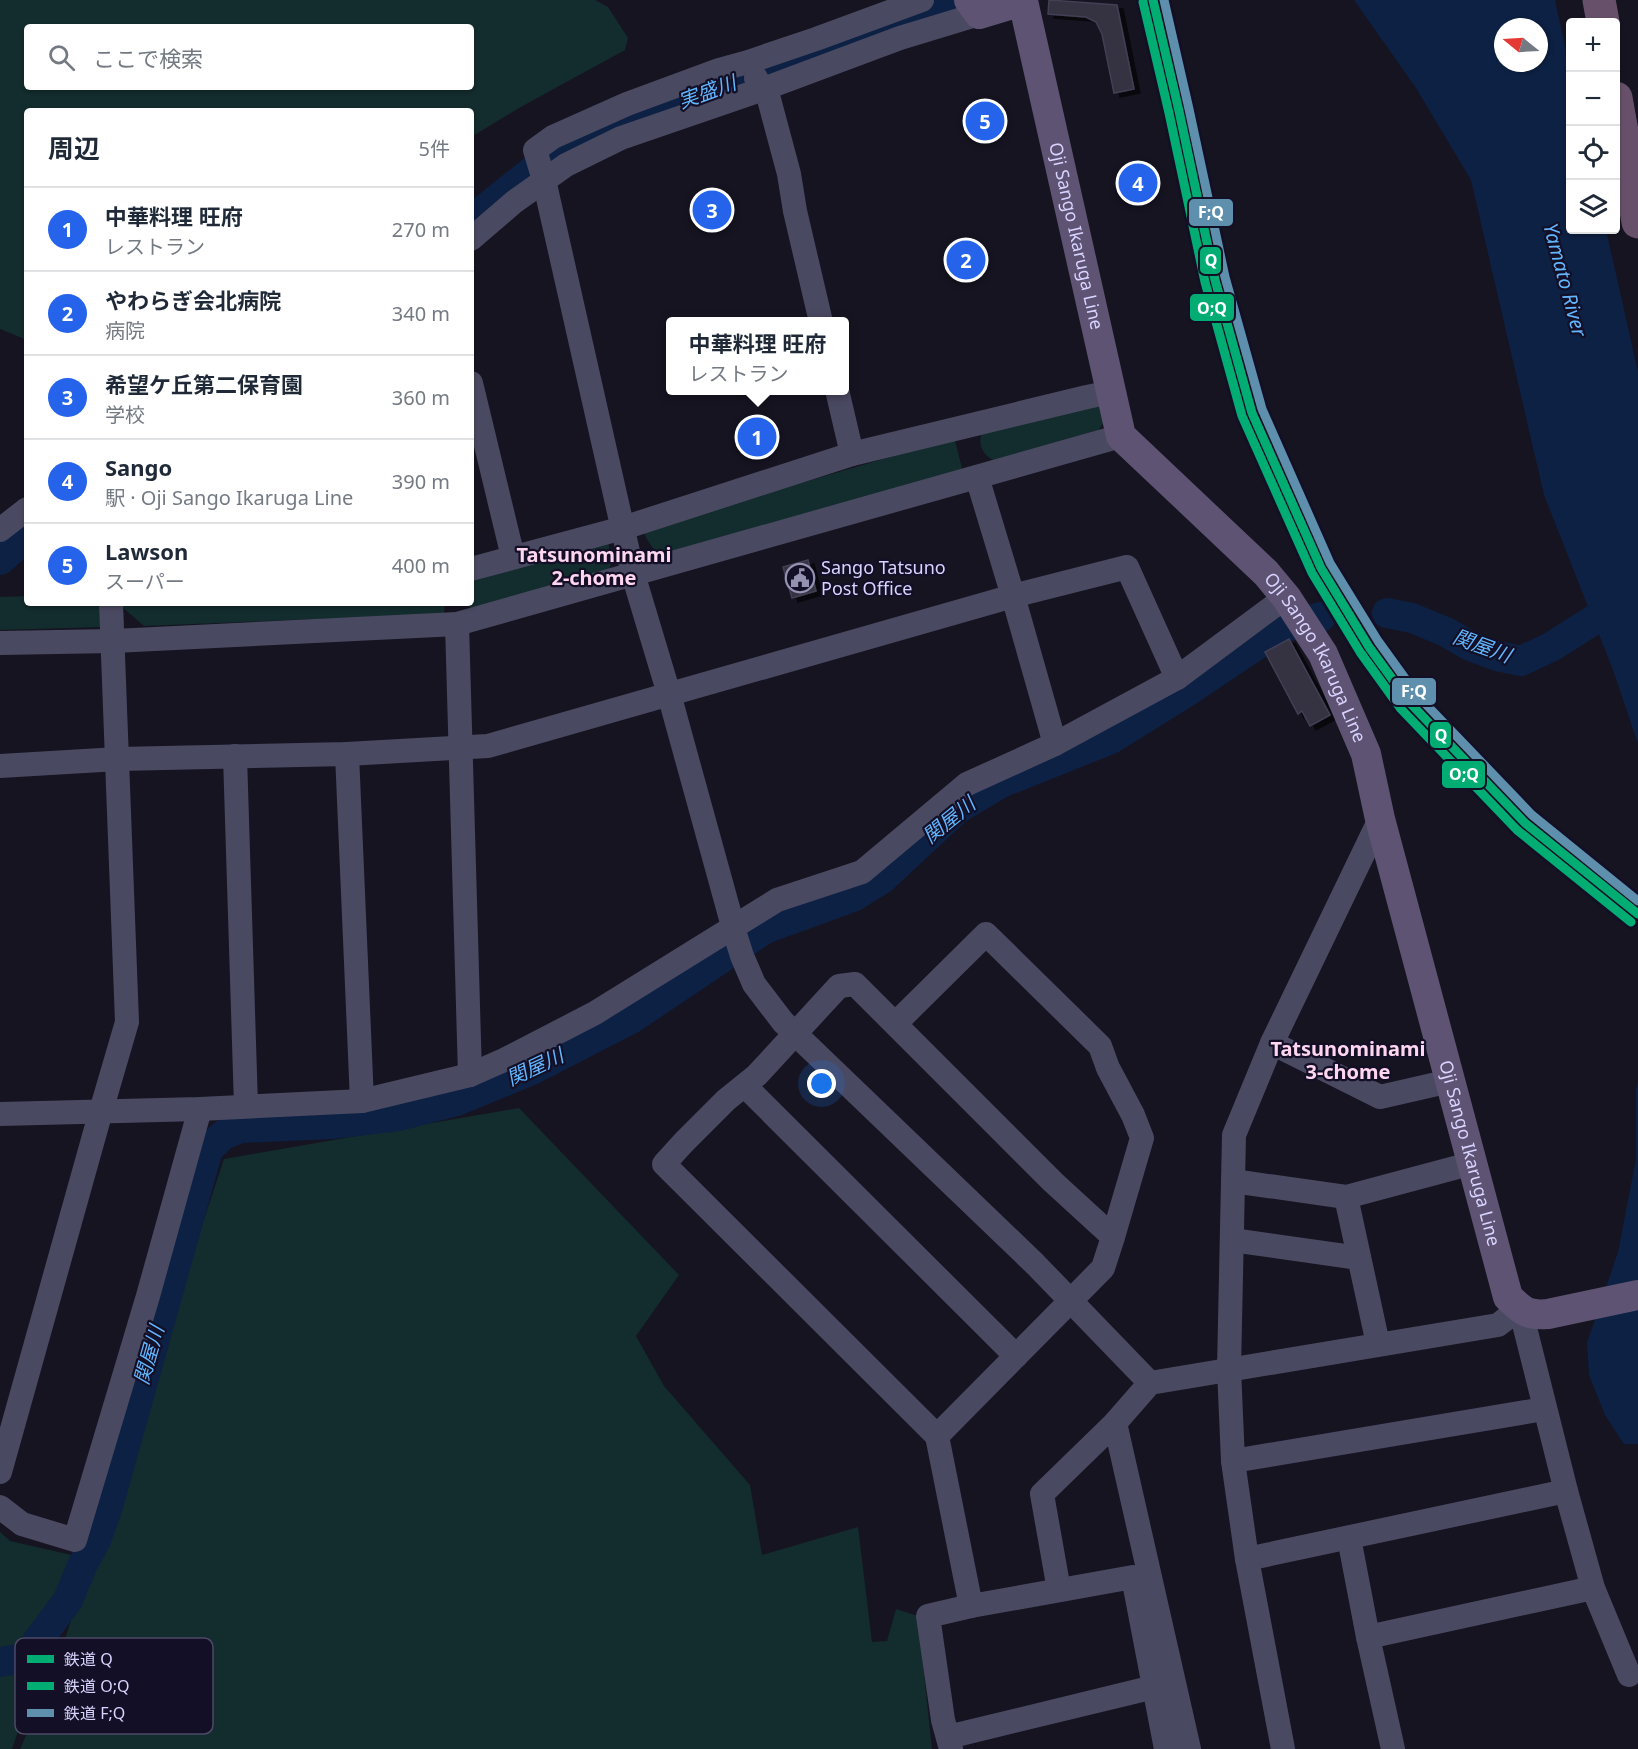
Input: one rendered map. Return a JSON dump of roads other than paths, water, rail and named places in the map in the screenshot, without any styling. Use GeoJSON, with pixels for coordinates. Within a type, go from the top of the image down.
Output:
{"type":"FeatureCollection","features":[{"type":"Feature","properties":{"kind":"highway"},"geometry":{"type":"LineString","coordinates":[[1599,0],[1602,18]]}},
{"type":"Feature","properties":{"kind":"highway"},"geometry":{"type":"LineString","coordinates":[[1620,121],[1638,222]]}},
{"type":"Feature","properties":{"kind":"main road","name":"Oji Sango Ikaruga Line"},"geometry":{"type":"LineString","coordinates":[[974,6],[1022,0],[1121,436],[1266,573],[1323,654],[1366,754],[1380,819],[1508,1297],[1534,1311]]}},
{"type":"Feature","properties":{"kind":"main road"},"geometry":{"type":"LineString","coordinates":[[1534,1311],[1638,1295]]}},
{"type":"Feature","properties":{"kind":"street"},"geometry":{"type":"LineString","coordinates":[[540,167],[566,165],[922,0]]}},
{"type":"Feature","properties":{"kind":"street"},"geometry":{"type":"LineString","coordinates":[[474,236],[514,202],[540,167],[553,137],[627,104],[719,70],[758,77],[900,38],[974,6]]}},
{"type":"Feature","properties":{"kind":"street"},"geometry":{"type":"LineString","coordinates":[[758,77],[789,174],[819,317]]}},
{"type":"Feature","properties":{"kind":"street"},"geometry":{"type":"LineString","coordinates":[[540,167],[633,574],[669,694],[737,940],[754,984],[783,1022],[1070,1300],[1150,1383]]}},
{"type":"Feature","properties":{"kind":"street"},"geometry":{"type":"LineString","coordinates":[[474,568],[623,528],[852,454],[1111,392]]}},
{"type":"Feature","properties":{"kind":"street"},"geometry":{"type":"LineString","coordinates":[[474,395],[513,557]]}},
{"type":"Feature","properties":{"kind":"street"},"geometry":{"type":"LineString","coordinates":[[838,395],[852,454]]}},
{"type":"Feature","properties":{"kind":"street"},"geometry":{"type":"LineString","coordinates":[[0,643],[457,624],[1121,436]]}},
{"type":"Feature","properties":{"kind":"street"},"geometry":{"type":"LineString","coordinates":[[977,477],[1055,744]]}},
{"type":"Feature","properties":{"kind":"street"},"geometry":{"type":"LineString","coordinates":[[0,530],[24,511]]}},
{"type":"Feature","properties":{"kind":"street"},"geometry":{"type":"LineString","coordinates":[[0,766],[118,759],[347,754],[488,746],[1013,596],[1127,567],[1177,678]]}},
{"type":"Feature","properties":{"kind":"street"},"geometry":{"type":"LineString","coordinates":[[0,1472],[100,1111],[127,1022],[111,606]]}},
{"type":"Feature","properties":{"kind":"street"},"geometry":{"type":"LineString","coordinates":[[0,1114],[200,1109],[362,1101],[470,1075],[504,1060],[737,940],[777,900],[862,872],[967,784],[1055,744],[1296,613]]}},
{"type":"Feature","properties":{"kind":"street"},"geometry":{"type":"LineString","coordinates":[[457,624],[470,1075]]}},
{"type":"Feature","properties":{"kind":"street"},"geometry":{"type":"LineString","coordinates":[[347,754],[362,1101]]}},
{"type":"Feature","properties":{"kind":"street"},"geometry":{"type":"LineString","coordinates":[[235,756],[246,1106]]}},
{"type":"Feature","properties":{"kind":"street"},"geometry":{"type":"LineString","coordinates":[[1283,1749],[1247,1559],[1233,1461],[1229,1369],[1234,1135],[1272,1043],[1380,819]]}},
{"type":"Feature","properties":{"kind":"street"},"geometry":{"type":"LineString","coordinates":[[896,1023],[986,934],[1100,1046],[1108,1068],[1133,1114],[1142,1138],[1102,1268],[937,1436]]}},
{"type":"Feature","properties":{"kind":"street"},"geometry":{"type":"LineString","coordinates":[[970,1605],[937,1436],[664,1164],[726,1101],[751,1081],[839,986],[855,984],[1053,1182],[1113,1237]]}},
{"type":"Feature","properties":{"kind":"street"},"geometry":{"type":"LineString","coordinates":[[1272,1043],[1380,1096],[1450,1081]]}},
{"type":"Feature","properties":{"kind":"street"},"geometry":{"type":"LineString","coordinates":[[751,1081],[1016,1356]]}},
{"type":"Feature","properties":{"kind":"street"},"geometry":{"type":"LineString","coordinates":[[0,1508],[22,1524],[75,1540],[148,1296],[200,1109]]}},
{"type":"Feature","properties":{"kind":"street"},"geometry":{"type":"LineString","coordinates":[[1233,1181],[1346,1197],[1473,1163]]}},
{"type":"Feature","properties":{"kind":"street"},"geometry":{"type":"LineString","coordinates":[[1346,1197],[1378,1344]]}},
{"type":"Feature","properties":{"kind":"street"},"geometry":{"type":"LineString","coordinates":[[1232,1240],[1359,1258]]}},
{"type":"Feature","properties":{"kind":"street"},"geometry":{"type":"LineString","coordinates":[[1059,1590],[1042,1494],[1115,1423],[1150,1383],[1498,1325],[1534,1311],[1544,1409],[1593,1588],[1629,1675]]}},
{"type":"Feature","properties":{"kind":"street"},"geometry":{"type":"LineString","coordinates":[[1233,1461],[1544,1409]]}},
{"type":"Feature","properties":{"kind":"street"},"geometry":{"type":"LineString","coordinates":[[1115,1423],[1189,1749]]}},
{"type":"Feature","properties":{"kind":"street"},"geometry":{"type":"LineString","coordinates":[[1247,1559],[1566,1491]]}},
{"type":"Feature","properties":{"kind":"street"},"geometry":{"type":"LineString","coordinates":[[1349,1538],[1393,1749]]}},
{"type":"Feature","properties":{"kind":"street"},"geometry":{"type":"LineString","coordinates":[[1154,1687],[949,1743],[943,1720],[928,1616],[970,1605],[1133,1577],[1166,1749]]}},
{"type":"Feature","properties":{"kind":"street"},"geometry":{"type":"LineString","coordinates":[[1368,1637],[1593,1588]]}},
{"type":"Feature","properties":{"kind":"water","name":"Yamato River"},"geometry":{"type":"Polygon","coordinates":[[[1354,0],[1555,0],[1566,51],[1566,234],[1607,234],[1638,372],[1638,744],[1613,670],[1544,495],[1471,180],[1416,88],[1354,0]]]}},
{"type":"Feature","properties":{"kind":"water"},"geometry":{"type":"Polygon","coordinates":[[[1638,1082],[1638,1444],[1624,1444],[1605,1415],[1589,1375],[1587,1343],[1618,1252],[1636,1159],[1636,1089],[1638,1082]]]}},
{"type":"Feature","properties":{"kind":"waterway","name":"実盛川"},"geometry":{"type":"LineString","coordinates":[[474,218],[551,156],[668,107],[963,0]]}},
{"type":"Feature","properties":{"kind":"waterway","name":"実盛川"},"geometry":{"type":"LineString","coordinates":[[0,560],[24,540]]}},
{"type":"Feature","properties":{"kind":"waterway","name":"関屋川"},"geometry":{"type":"LineString","coordinates":[[1387,613],[1412,618],[1446,632],[1470,646],[1497,656],[1521,661],[1551,647],[1600,616],[1638,602]]}},
{"type":"Feature","properties":{"kind":"waterway","name":"関屋川"},"geometry":{"type":"LineString","coordinates":[[40,1638],[68,1600],[96,1540],[108,1506],[208,1150],[223,1135],[241,1128],[332,1124],[398,1116],[457,1101],[532,1070],[631,1019],[765,929],[853,897],[882,879],[956,810],[1001,783],[1111,739],[1282,628],[1321,617]]}},
{"type":"Feature","properties":{"kind":"waterway","name":"関屋川"},"geometry":{"type":"LineString","coordinates":[[0,1662],[15,1660]]}},
{"type":"Feature","properties":{"kind":"rail line","name":"Q"},"geometry":{"type":"LineString","coordinates":[[1153,0],[1215,280],[1252,413],[1321,568],[1369,647],[1409,702],[1525,823],[1638,914]]}},
{"type":"Feature","properties":{"kind":"rail line","name":"F;Q"},"geometry":{"type":"LineString","coordinates":[[1164,0],[1225,277],[1262,409],[1330,563],[1378,641],[1417,695],[1532,815],[1638,901]]}},
{"type":"Feature","properties":{"kind":"rail line","name":"O;Q"},"geometry":{"type":"LineString","coordinates":[[1143,2],[1205,282],[1242,416],[1312,573],[1360,652],[1401,709],[1517,830],[1631,922]]}},
{"type":"Feature","properties":{"kind":"place","name":"Lawson"},"geometry":{"type":"Point","coordinates":[985,121]}},
{"type":"Feature","properties":{"kind":"place","name":"Sango"},"geometry":{"type":"Point","coordinates":[1138,183]}},
{"type":"Feature","properties":{"kind":"place","name":"希望ケ丘第二保育園"},"geometry":{"type":"Point","coordinates":[712,210]}},
{"type":"Feature","properties":{"kind":"place","name":"やわらぎ会北病院"},"geometry":{"type":"Point","coordinates":[966,260]}},
{"type":"Feature","properties":{"kind":"place","name":"中華料理 旺府"},"geometry":{"type":"Point","coordinates":[757,437]}},
{"type":"Feature","properties":{"kind":"place","name":"Sango Tatsuno Post Office"},"geometry":{"type":"Point","coordinates":[800,578]}},
{"type":"Feature","properties":{"kind":"district","name":"Tatsunominami 2-chome"},"geometry":{"type":"Point","coordinates":[594,566]}},
{"type":"Feature","properties":{"kind":"district","name":"Tatsunominami 3-chome"},"geometry":{"type":"Point","coordinates":[1348,1060]}}]}
